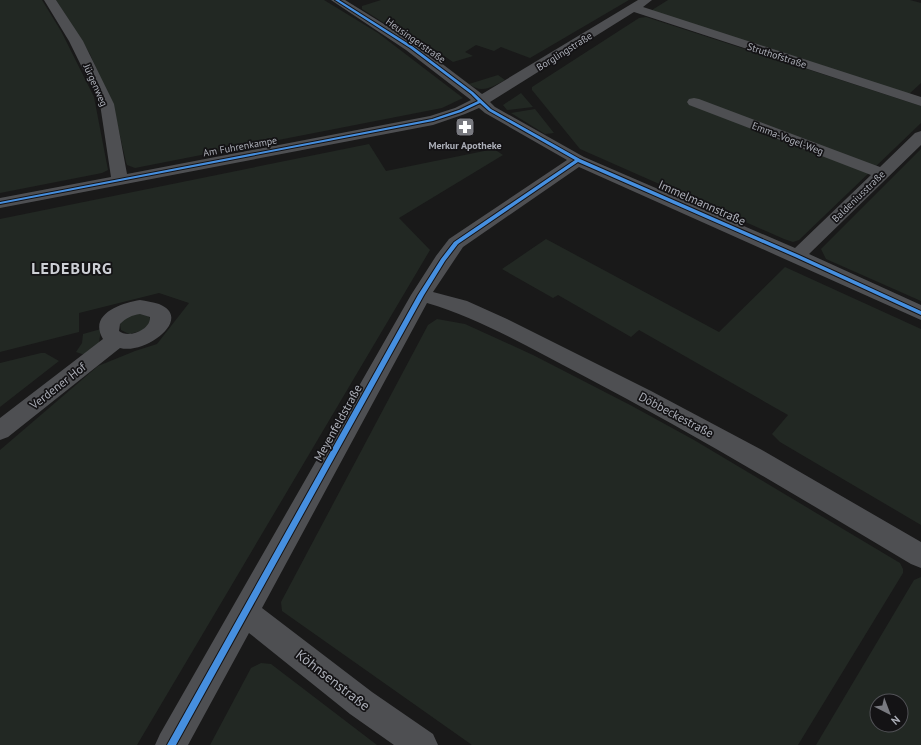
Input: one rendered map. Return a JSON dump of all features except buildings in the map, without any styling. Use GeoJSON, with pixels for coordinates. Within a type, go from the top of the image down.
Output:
{"type":"FeatureCollection","features":[{"type":"Feature","properties":{"kind":"street","name":"Jürgenweg"},"geometry":{"type":"LineString","coordinates":[[50,0],[76,41],[107,104],[120,179]]}},
{"type":"Feature","properties":{"kind":"street","name":"Borglingstraße"},"geometry":{"type":"LineString","coordinates":[[481,102],[646,0]]}},
{"type":"Feature","properties":{"kind":"street","name":"Heusingerstraße"},"geometry":{"type":"LineString","coordinates":[[348,3],[411,47],[481,102]]}},
{"type":"Feature","properties":{"kind":"street","name":"Struthofstraße"},"geometry":{"type":"LineString","coordinates":[[633,8],[921,102]]}},
{"type":"Feature","properties":{"kind":"street","name":"Am Fuhrenkampe"},"geometry":{"type":"LineString","coordinates":[[0,203],[433,120],[481,102]]}},
{"type":"Feature","properties":{"kind":"street","name":"Immelmannstraße"},"geometry":{"type":"LineString","coordinates":[[481,102],[490,110],[578,160],[921,313]]}},
{"type":"Feature","properties":{"kind":"street","name":"Emma-Vogel-Weg"},"geometry":{"type":"LineString","coordinates":[[694,102],[882,173]]}},
{"type":"Feature","properties":{"kind":"street","name":"Baldeniusstraße"},"geometry":{"type":"LineString","coordinates":[[796,256],[921,136]]}},
{"type":"Feature","properties":{"kind":"street","name":"Meyenfeldstraße"},"geometry":{"type":"LineString","coordinates":[[171,745],[246,613],[421,295],[443,260],[456,243],[578,160]]}},
{"type":"Feature","properties":{"kind":"street","name":"Döbbeckestraße"},"geometry":{"type":"LineString","coordinates":[[421,295],[460,306],[500,324],[643,397],[753,457],[921,556]]}},
{"type":"Feature","properties":{"kind":"street","name":"Verdener Hof"},"geometry":{"type":"LineString","coordinates":[[0,431],[116,340]]}},
{"type":"Feature","properties":{"kind":"street","name":"Köhnsenstraße"},"geometry":{"type":"LineString","coordinates":[[246,613],[361,704],[422,745]]}},
{"type":"Feature","properties":{"kind":"shaded area"},"geometry":{"type":"Polygon","coordinates":[[[0,0],[42,0],[61,31],[94,97],[108,170],[102,173],[0,193],[0,0]]]}},
{"type":"Feature","properties":{"kind":"shaded area"},"geometry":{"type":"Polygon","coordinates":[[[56,0],[324,0],[378,33],[463,98],[442,108],[135,168],[127,165],[115,114],[90,54],[56,0]]]}},
{"type":"Feature","properties":{"kind":"shaded area"},"geometry":{"type":"Polygon","coordinates":[[[381,0],[629,0],[530,58],[501,47],[494,51],[476,45],[465,52],[473,56],[453,62],[422,41],[414,42],[362,9],[362,6],[381,0]]]}},
{"type":"Feature","properties":{"kind":"shaded area"},"geometry":{"type":"Polygon","coordinates":[[[668,0],[910,0],[921,3],[921,83],[908,95],[652,10],[668,0]]]}},
{"type":"Feature","properties":{"kind":"shaded area"},"geometry":{"type":"Polygon","coordinates":[[[646,17],[921,106],[921,123],[799,240],[793,242],[784,239],[580,149],[532,90],[532,87],[639,18],[646,17]]]}},
{"type":"Feature","properties":{"kind":"shaded area"},"geometry":{"type":"Polygon","coordinates":[[[498,75],[505,80],[487,88],[478,89],[469,84],[498,75]]]}},
{"type":"Feature","properties":{"kind":"shaded area"},"geometry":{"type":"Polygon","coordinates":[[[521,93],[533,107],[507,110],[503,105],[521,93]]]}},
{"type":"Feature","properties":{"kind":"shaded area"},"geometry":{"type":"Polygon","coordinates":[[[535,109],[554,133],[545,134],[511,113],[535,109]]]}},
{"type":"Feature","properties":{"kind":"shaded area"},"geometry":{"type":"Polygon","coordinates":[[[369,144],[386,171],[494,149],[503,155],[399,218],[430,250],[137,745],[0,745],[0,450],[98,366],[157,344],[189,303],[159,293],[79,313],[79,332],[0,352],[0,219],[369,144]]]}},
{"type":"Feature","properties":{"kind":"shaded area"},"geometry":{"type":"Polygon","coordinates":[[[921,149],[921,301],[826,259],[821,249],[921,149]]]}},
{"type":"Feature","properties":{"kind":"shaded area"},"geometry":{"type":"Polygon","coordinates":[[[546,239],[719,332],[785,267],[921,329],[921,525],[780,442],[772,434],[788,415],[639,330],[631,337],[558,295],[553,298],[502,269],[546,239]]]}},
{"type":"Feature","properties":{"kind":"shaded area"},"geometry":{"type":"Polygon","coordinates":[[[140,313],[148,316],[151,320],[145,330],[129,334],[121,330],[120,324],[126,317],[140,313]]]}},
{"type":"Feature","properties":{"kind":"shaded area"},"geometry":{"type":"Polygon","coordinates":[[[437,319],[465,324],[533,355],[632,406],[694,440],[900,563],[903,573],[798,745],[472,745],[282,611],[281,602],[428,325],[437,319]]]}},
{"type":"Feature","properties":{"kind":"shaded area"},"geometry":{"type":"Polygon","coordinates":[[[101,329],[99,343],[88,356],[76,352],[82,343],[83,334],[101,329]]]}},
{"type":"Feature","properties":{"kind":"shaded area"},"geometry":{"type":"Polygon","coordinates":[[[45,353],[59,361],[0,407],[0,363],[45,353]]]}},
{"type":"Feature","properties":{"kind":"shaded area"},"geometry":{"type":"Polygon","coordinates":[[[921,577],[921,745],[816,745],[914,580],[921,577]]]}},
{"type":"Feature","properties":{"kind":"shaded area"},"geometry":{"type":"Polygon","coordinates":[[[261,663],[271,664],[377,745],[210,745],[251,668],[261,663]]]}},
{"type":"Feature","properties":{"kind":"cycle path"},"geometry":{"type":"LineString","coordinates":[[337,0],[411,47],[472,93],[490,110],[578,160],[797,256],[921,313]]}},
{"type":"Feature","properties":{"kind":"cycle path"},"geometry":{"type":"LineString","coordinates":[[0,203],[433,120],[460,111],[481,101]]}},
{"type":"Feature","properties":{"kind":"cycle path"},"geometry":{"type":"LineString","coordinates":[[171,745],[421,295],[443,260],[456,243],[578,160]]}},
{"type":"Feature","properties":{"kind":"place","name":"Merkur Apotheke"},"geometry":{"type":"Point","coordinates":[465,127]}},
{"type":"Feature","properties":{"kind":"district","name":"LEDEBURG"},"geometry":{"type":"Point","coordinates":[72,268]}}]}
